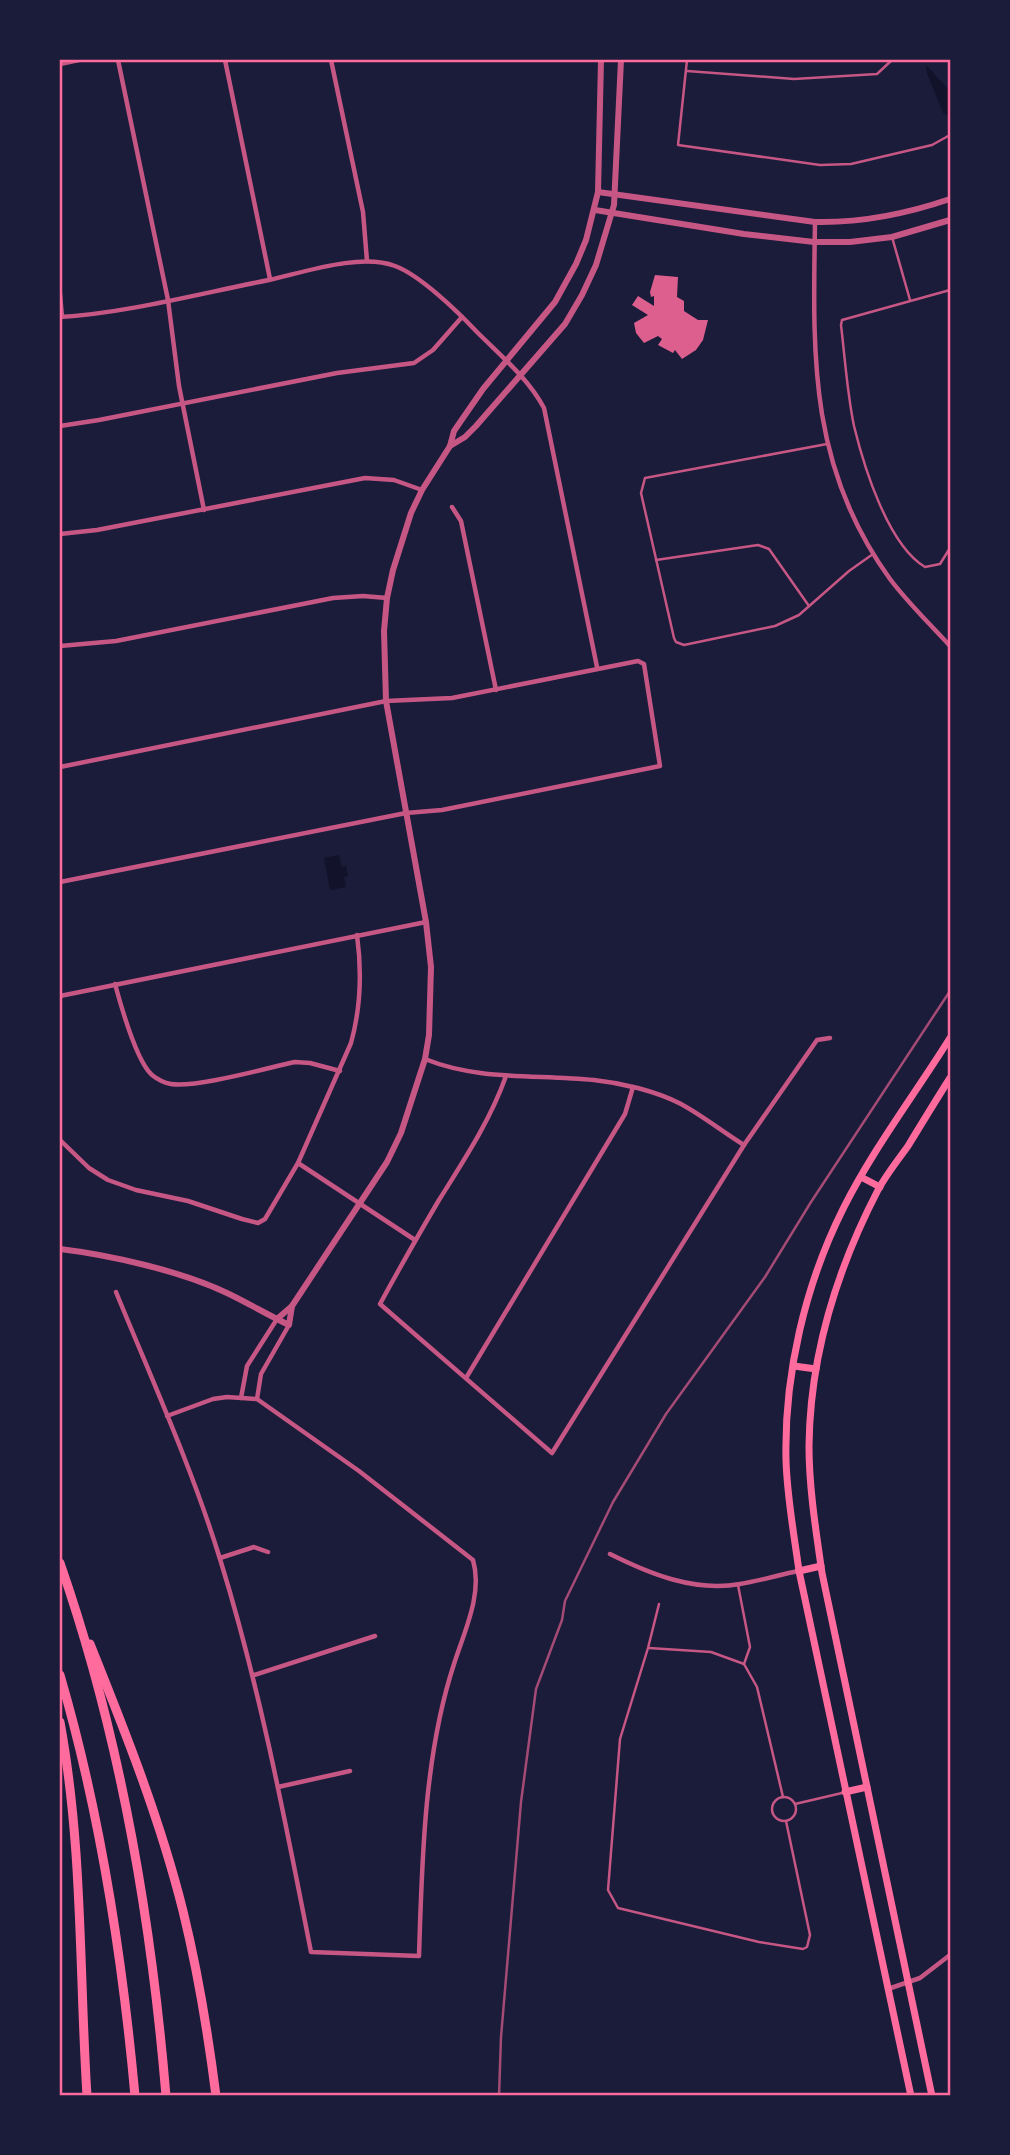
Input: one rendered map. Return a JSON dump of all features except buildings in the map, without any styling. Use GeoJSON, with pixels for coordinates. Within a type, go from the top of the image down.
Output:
{"type":"FeatureCollection","features":[{"type":"Feature","properties":{"kind":"highway"},"geometry":{"type":"LineString","coordinates":[[60,1563],[105,1717],[138,1866],[153,1968],[166,2095]]}},
{"type":"Feature","properties":{"kind":"highway"},"geometry":{"type":"LineString","coordinates":[[67,1585],[132,1749],[170,1864],[203,2004],[216,2095]]}},
{"type":"Feature","properties":{"kind":"highway"},"geometry":{"type":"LineString","coordinates":[[60,1675],[92,1802],[112,1906],[124,1982],[135,2095]]}},
{"type":"Feature","properties":{"kind":"highway"},"geometry":{"type":"LineString","coordinates":[[60,1722],[73,1809],[78,1868],[87,2095]]}},
{"type":"Feature","properties":{"kind":"main road"},"geometry":{"type":"LineString","coordinates":[[911,2095],[799,1570],[786,1460],[789,1395],[794,1366],[807,1305],[820,1265],[844,1208],[861,1177],[950,1038]]}},
{"type":"Feature","properties":{"kind":"main road"},"geometry":{"type":"LineString","coordinates":[[932,2095],[821,1566],[809,1448],[816,1369],[839,1280],[880,1187],[950,1078]]}},
{"type":"Feature","properties":{"kind":"main road"},"geometry":{"type":"LineString","coordinates":[[861,1177],[880,1187]]}},
{"type":"Feature","properties":{"kind":"main road"},"geometry":{"type":"LineString","coordinates":[[794,1366],[816,1369]]}},
{"type":"Feature","properties":{"kind":"main road"},"geometry":{"type":"LineString","coordinates":[[799,1570],[821,1566]]}},
{"type":"Feature","properties":{"kind":"main road"},"geometry":{"type":"LineString","coordinates":[[845,1793],[867,1787]]}},
{"type":"Feature","properties":{"kind":"street"},"geometry":{"type":"LineString","coordinates":[[60,64],[79,60]]}},
{"type":"Feature","properties":{"kind":"street"},"geometry":{"type":"LineString","coordinates":[[118,60],[168,300],[182,404],[204,510]]}},
{"type":"Feature","properties":{"kind":"street"},"geometry":{"type":"LineString","coordinates":[[225,60],[270,279]]}},
{"type":"Feature","properties":{"kind":"street"},"geometry":{"type":"LineString","coordinates":[[331,60],[363,212],[367,261]]}},
{"type":"Feature","properties":{"kind":"street"},"geometry":{"type":"LineString","coordinates":[[241,1398],[247,1366],[277,1319],[292,1306],[387,1162],[401,1133],[425,1059],[432,1006],[431,967],[426,922],[386,701],[383,655],[387,598],[400,542],[422,490],[450,446],[454,430],[567,283],[586,240],[598,191],[601,60]]}},
{"type":"Feature","properties":{"kind":"street"},"geometry":{"type":"LineString","coordinates":[[450,446],[470,431],[565,324],[596,265],[613,214],[616,194],[621,60]]}},
{"type":"Feature","properties":{"kind":"street"},"geometry":{"type":"LineString","coordinates":[[598,191],[815,222],[851,222],[895,215],[950,199]]}},
{"type":"Feature","properties":{"kind":"street"},"geometry":{"type":"LineString","coordinates":[[595,210],[776,239],[814,242],[850,242],[892,237],[950,220]]}},
{"type":"Feature","properties":{"kind":"street"},"geometry":{"type":"LineString","coordinates":[[815,222],[815,362],[827,444],[845,500],[874,554],[891,580],[950,646]]}},
{"type":"Feature","properties":{"kind":"street"},"geometry":{"type":"LineString","coordinates":[[60,294],[61,317],[168,300],[367,261],[395,266],[409,274],[463,317],[537,396],[548,423],[597,667]]}},
{"type":"Feature","properties":{"kind":"street"},"geometry":{"type":"LineString","coordinates":[[60,426],[346,371],[414,363],[433,351],[463,317]]}},
{"type":"Feature","properties":{"kind":"street"},"geometry":{"type":"LineString","coordinates":[[60,534],[97,530],[365,478],[394,480],[422,490]]}},
{"type":"Feature","properties":{"kind":"street"},"geometry":{"type":"LineString","coordinates":[[452,508],[461,521],[496,690]]}},
{"type":"Feature","properties":{"kind":"street"},"geometry":{"type":"LineString","coordinates":[[60,646],[116,641],[333,598],[387,598]]}},
{"type":"Feature","properties":{"kind":"street"},"geometry":{"type":"LineString","coordinates":[[60,767],[386,701],[439,700],[638,661],[644,664],[660,766],[60,882]]}},
{"type":"Feature","properties":{"kind":"street"},"geometry":{"type":"LineString","coordinates":[[60,996],[426,922]]}},
{"type":"Feature","properties":{"kind":"street"},"geometry":{"type":"LineString","coordinates":[[60,1140],[89,1168],[108,1180],[258,1223],[265,1219],[298,1163],[351,1043],[359,1009],[357,936]]}},
{"type":"Feature","properties":{"kind":"street"},"geometry":{"type":"LineString","coordinates":[[115,984],[122,1011],[146,1068],[164,1082],[174,1085],[206,1081],[295,1062],[340,1071]]}},
{"type":"Feature","properties":{"kind":"street"},"geometry":{"type":"LineString","coordinates":[[506,1076],[485,1124],[380,1304],[552,1453],[744,1145],[817,1040],[830,1038]]}},
{"type":"Feature","properties":{"kind":"street"},"geometry":{"type":"LineString","coordinates":[[425,1059],[450,1068],[506,1076],[594,1080],[633,1087],[680,1103],[744,1145]]}},
{"type":"Feature","properties":{"kind":"street"},"geometry":{"type":"LineString","coordinates":[[466,1378],[625,1114],[633,1087]]}},
{"type":"Feature","properties":{"kind":"street"},"geometry":{"type":"LineString","coordinates":[[298,1163],[415,1240]]}},
{"type":"Feature","properties":{"kind":"street"},"geometry":{"type":"LineString","coordinates":[[60,1249],[155,1269],[224,1292],[289,1325]]}},
{"type":"Feature","properties":{"kind":"street"},"geometry":{"type":"LineString","coordinates":[[116,1292],[167,1416],[193,1478],[220,1558],[254,1675],[311,1952],[419,1956],[423,1854],[431,1779],[450,1674],[475,1599],[476,1571],[473,1560],[359,1471],[257,1399],[213,1399],[167,1416]]}},
{"type":"Feature","properties":{"kind":"street"},"geometry":{"type":"LineString","coordinates":[[257,1399],[261,1374],[289,1325],[292,1306]]}},
{"type":"Feature","properties":{"kind":"street"},"geometry":{"type":"LineString","coordinates":[[220,1558],[254,1547],[268,1552]]}},
{"type":"Feature","properties":{"kind":"street"},"geometry":{"type":"LineString","coordinates":[[610,1554],[646,1572],[699,1585],[738,1585],[799,1570]]}},
{"type":"Feature","properties":{"kind":"street"},"geometry":{"type":"LineString","coordinates":[[254,1675],[375,1636]]}},
{"type":"Feature","properties":{"kind":"street"},"geometry":{"type":"LineString","coordinates":[[278,1787],[350,1771]]}},
{"type":"Feature","properties":{"kind":"street"},"geometry":{"type":"LineString","coordinates":[[888,1989],[931,1972],[950,1955]]}},
{"type":"Feature","properties":{"kind":"lane"},"geometry":{"type":"LineString","coordinates":[[687,60],[678,145],[820,165],[841,165],[932,145],[950,135]]}},
{"type":"Feature","properties":{"kind":"lane"},"geometry":{"type":"LineString","coordinates":[[687,71],[794,79],[877,74],[892,60]]}},
{"type":"Feature","properties":{"kind":"lane"},"geometry":{"type":"LineString","coordinates":[[892,237],[910,300]]}},
{"type":"Feature","properties":{"kind":"lane"},"geometry":{"type":"LineString","coordinates":[[950,290],[842,320],[841,325],[854,426],[879,502],[889,523],[915,561],[925,567],[940,564],[950,548]]}},
{"type":"Feature","properties":{"kind":"lane"},"geometry":{"type":"LineString","coordinates":[[827,444],[645,478],[641,493],[674,638],[676,642],[684,645],[775,626],[799,615],[874,554]]}},
{"type":"Feature","properties":{"kind":"lane"},"geometry":{"type":"LineString","coordinates":[[656,560],[758,545],[769,549],[809,606]]}},
{"type":"Feature","properties":{"kind":"lane"},"geometry":{"type":"LineString","coordinates":[[738,1585],[750,1647],[744,1664]]}},
{"type":"Feature","properties":{"kind":"lane"},"geometry":{"type":"LineString","coordinates":[[659,1604],[620,1739],[608,1890],[618,1908],[803,1950],[807,1947],[810,1934],[786,1821]]}},
{"type":"Feature","properties":{"kind":"lane"},"geometry":{"type":"LineString","coordinates":[[648,1648],[712,1652],[744,1664],[757,1687],[783,1797]]}},
{"type":"Feature","properties":{"kind":"lane"},"geometry":{"type":"LineString","coordinates":[[795,1804],[845,1793]]}},
{"type":"Feature","properties":{"kind":"lane"},"geometry":{"type":"LineString","coordinates":[[783,1797],[790,1798],[795,1804],[795,1815],[786,1821],[779,1820],[772,1811],[773,1804],[783,1797]]}},
{"type":"Feature","properties":{"kind":"shaded area"},"geometry":{"type":"Polygon","coordinates":[[[926,65],[950,91],[950,116],[943,113],[926,65]]]}},
{"type":"Feature","properties":{"kind":"shaded area"},"geometry":{"type":"Polygon","coordinates":[[[339,855],[342,867],[346,866],[346,887],[330,890],[324,858],[339,855]]]}},
{"type":"Feature","properties":{"kind":"railway"},"geometry":{"type":"LineString","coordinates":[[499,2096],[501,2037],[521,1802],[536,1689],[562,1620],[565,1601],[613,1502],[666,1414],[765,1277],[811,1202],[950,991]]}}]}
